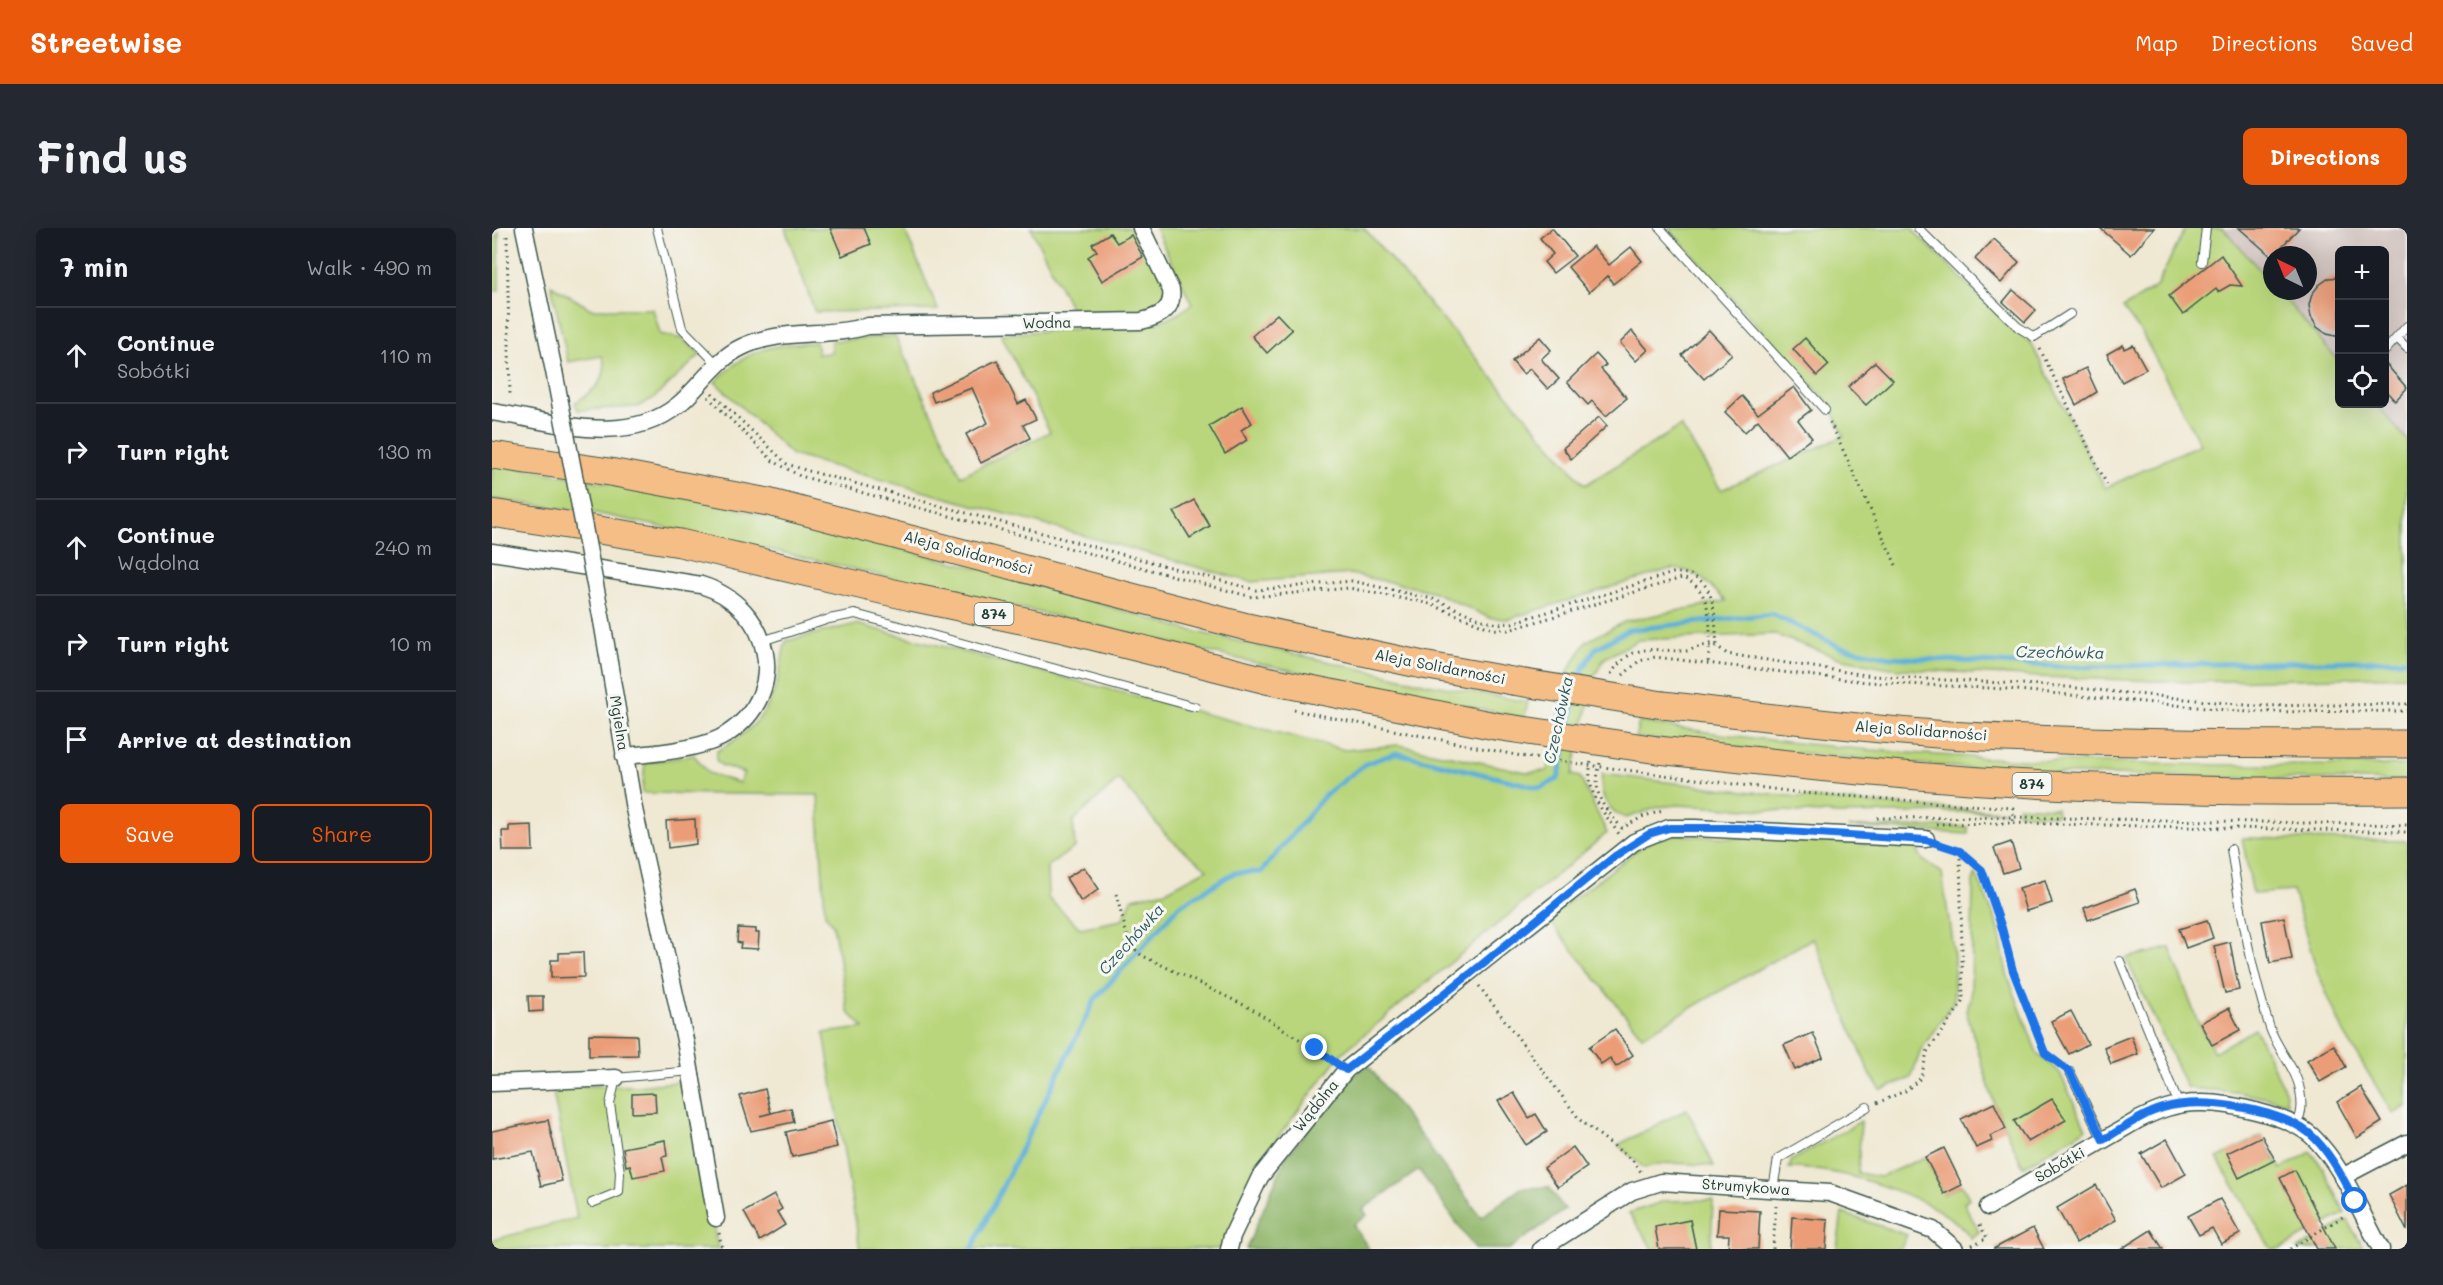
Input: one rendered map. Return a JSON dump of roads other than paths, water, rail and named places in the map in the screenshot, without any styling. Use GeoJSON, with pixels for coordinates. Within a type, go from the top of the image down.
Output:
{"type":"FeatureCollection","features":[{"type":"Feature","properties":{"kind":"main road","name":"Aleja Solidarności"},"geometry":{"type":"LineString","coordinates":[[492,454],[610,471],[768,502],[1247,627],[1423,665],[1663,705],[1813,723],[1978,736],[2164,744],[2407,744]]}},
{"type":"Feature","properties":{"kind":"main road","name":"874"},"geometry":{"type":"LineString","coordinates":[[492,513],[563,522],[721,551],[911,597],[1059,628],[1276,682],[1495,726],[1658,750],[1846,770],[2068,786],[2211,792],[2407,791]]}},
{"type":"Feature","properties":{"kind":"street","name":"Mgielna"},"geometry":{"type":"LineString","coordinates":[[524,228],[602,621],[624,756],[691,1071],[716,1218]]}},
{"type":"Feature","properties":{"kind":"street","name":"Wodna"},"geometry":{"type":"LineString","coordinates":[[718,365],[741,347],[770,337],[834,334],[868,326],[1118,322],[1153,319],[1169,309],[1173,299],[1171,290],[1141,228]]}},
{"type":"Feature","properties":{"kind":"street"},"geometry":{"type":"LineString","coordinates":[[492,412],[603,429],[638,426],[668,413],[718,365]]}},
{"type":"Feature","properties":{"kind":"street"},"geometry":{"type":"LineString","coordinates":[[492,552],[627,571],[718,590],[745,610],[762,641],[766,661],[765,678],[760,696],[743,722],[726,735],[705,743],[624,756]]}},
{"type":"Feature","properties":{"kind":"street","name":"Wądolna"},"geometry":{"type":"LineString","coordinates":[[1229,1249],[1232,1236],[1260,1177],[1346,1070],[1470,974],[1615,856],[1649,834],[1669,828],[1739,828],[1926,840]]}},
{"type":"Feature","properties":{"kind":"street"},"geometry":{"type":"LineString","coordinates":[[492,1083],[616,1078]]}},
{"type":"Feature","properties":{"kind":"street","name":"Sobótki"},"geometry":{"type":"LineString","coordinates":[[1984,1214],[2103,1140],[2163,1108],[2216,1104],[2296,1125],[2322,1147],[2342,1177],[2381,1249]]}},
{"type":"Feature","properties":{"kind":"street"},"geometry":{"type":"LineString","coordinates":[[2342,1177],[2407,1143]]}},
{"type":"Feature","properties":{"kind":"street","name":"Strumykowa"},"geometry":{"type":"LineString","coordinates":[[1541,1249],[1644,1185],[1661,1182],[1775,1194],[1830,1193],[1933,1230],[1955,1249]]}},
{"type":"Feature","properties":{"kind":"lane"},"geometry":{"type":"LineString","coordinates":[[657,228],[681,328],[718,365]]}},
{"type":"Feature","properties":{"kind":"lane"},"geometry":{"type":"LineString","coordinates":[[1660,228],[1825,410]]}},
{"type":"Feature","properties":{"kind":"lane"},"geometry":{"type":"LineString","coordinates":[[1918,228],[2018,327],[2034,337],[2070,314]]}},
{"type":"Feature","properties":{"kind":"lane"},"geometry":{"type":"LineString","coordinates":[[2202,262],[2206,228]]}},
{"type":"Feature","properties":{"kind":"lane"},"geometry":{"type":"LineString","coordinates":[[2389,348],[2407,326]]}},
{"type":"Feature","properties":{"kind":"lane"},"geometry":{"type":"LineString","coordinates":[[2397,339],[2407,348]]}},
{"type":"Feature","properties":{"kind":"lane"},"geometry":{"type":"LineString","coordinates":[[762,641],[829,619],[855,614],[1195,707]]}},
{"type":"Feature","properties":{"kind":"lane"},"geometry":{"type":"LineString","coordinates":[[2231,849],[2241,915],[2258,991],[2271,1032],[2300,1088],[2302,1115],[2296,1125]]}},
{"type":"Feature","properties":{"kind":"lane"},"geometry":{"type":"LineString","coordinates":[[2120,961],[2179,1105]]}},
{"type":"Feature","properties":{"kind":"lane"},"geometry":{"type":"LineString","coordinates":[[592,1203],[619,1192],[620,1173],[610,1104],[616,1078],[691,1071]]}},
{"type":"Feature","properties":{"kind":"lane"},"geometry":{"type":"LineString","coordinates":[[2070,1072],[2103,1140]]}},
{"type":"Feature","properties":{"kind":"lane"},"geometry":{"type":"LineString","coordinates":[[1775,1194],[1778,1159],[1867,1107]]}},
{"type":"Feature","properties":{"kind":"waterway","name":"Czechówka"},"geometry":{"type":"LineString","coordinates":[[1578,683],[1580,674],[1595,649],[1628,630],[1772,614],[1840,647],[1890,657],[2071,667],[2407,660]]}},
{"type":"Feature","properties":{"kind":"waterway","name":"Czechówka"},"geometry":{"type":"LineString","coordinates":[[1569,730],[1575,698]]}},
{"type":"Feature","properties":{"kind":"waterway","name":"Czechówka"},"geometry":{"type":"LineString","coordinates":[[972,1249],[1095,999],[1180,905],[1234,873],[1261,872],[1325,795],[1365,764],[1396,753],[1540,788],[1558,779],[1566,745]]}}]}
